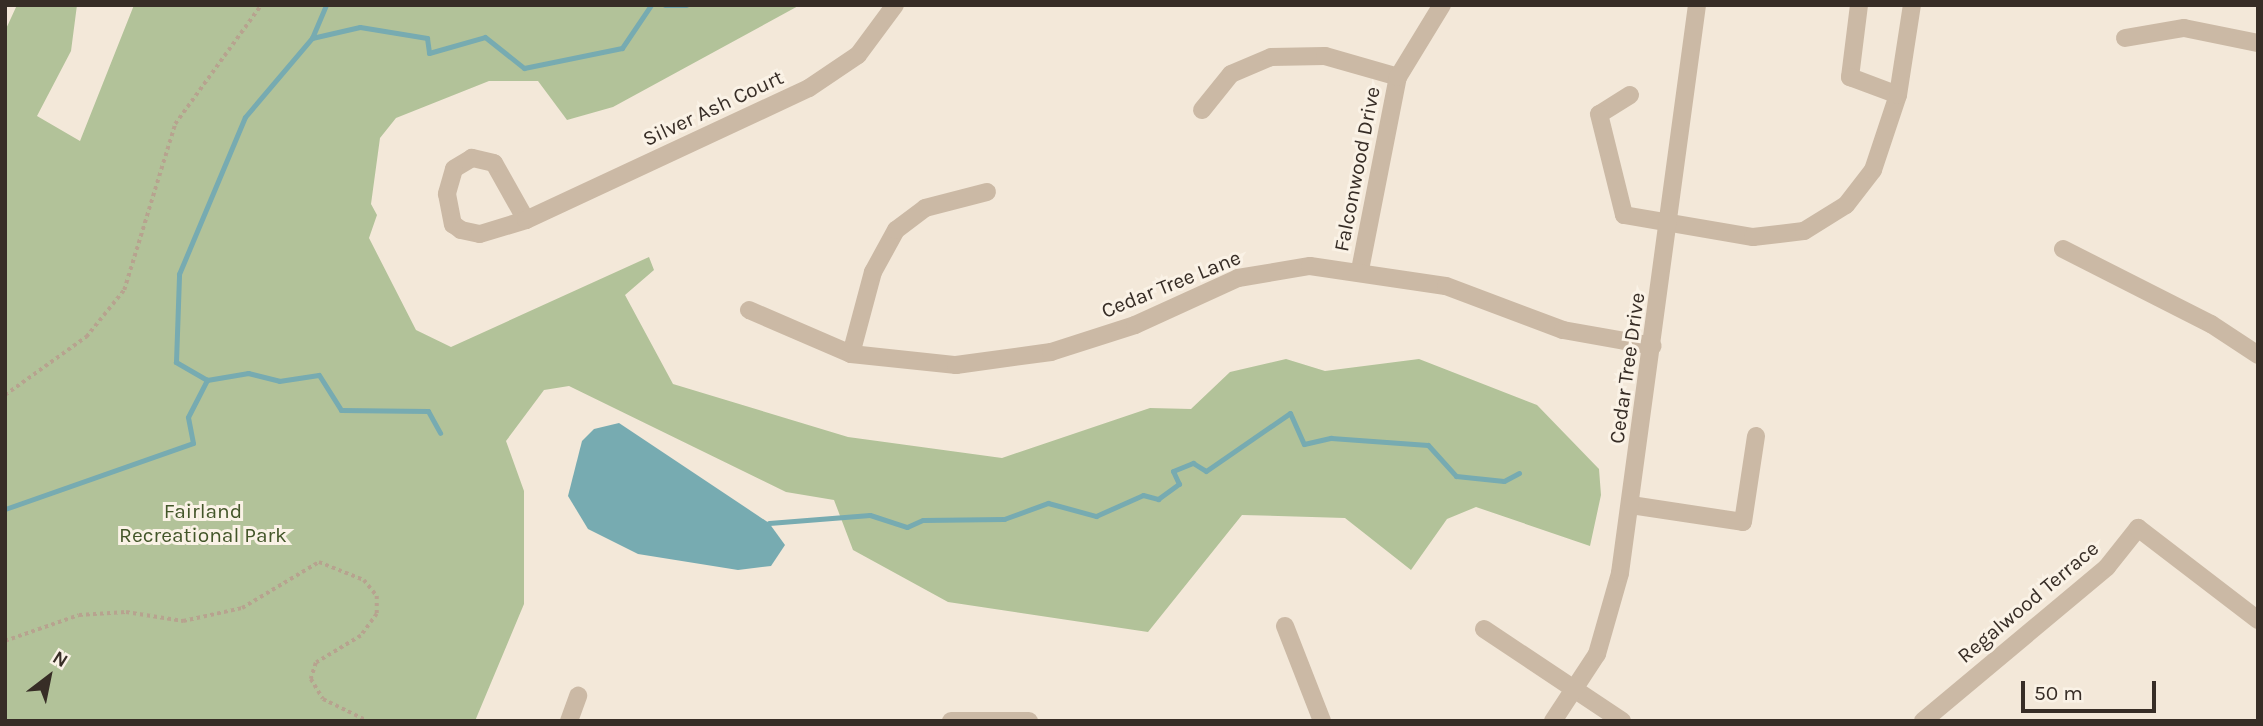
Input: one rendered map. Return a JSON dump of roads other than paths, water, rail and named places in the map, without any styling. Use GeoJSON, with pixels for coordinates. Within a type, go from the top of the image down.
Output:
{"type":"FeatureCollection","features":[{"type":"Feature","properties":{"kind":"street","name":"Silver Ash Court"},"geometry":{"type":"LineString","coordinates":[[526,220],[494,163],[472,158],[454,169],[447,194],[453,224],[461,230],[480,234],[526,220],[809,88],[858,55],[895,5]]}},
{"type":"Feature","properties":{"kind":"street","name":"Falconwood Drive"},"geometry":{"type":"LineString","coordinates":[[1360,270],[1398,77],[1442,5]]}},
{"type":"Feature","properties":{"kind":"street","name":"Cedar Tree Drive"},"geometry":{"type":"LineString","coordinates":[[1553,721],[1577,692],[1611,620],[1631,505],[1698,5]]}},
{"type":"Feature","properties":{"kind":"street"},"geometry":{"type":"LineString","coordinates":[[1859,5],[1850,77],[1898,95]]}},
{"type":"Feature","properties":{"kind":"street"},"geometry":{"type":"LineString","coordinates":[[1630,95],[1599,114],[1620,209],[1633,220],[1752,237],[1804,231],[1827,221],[1872,170],[1898,95],[1912,5]]}},
{"type":"Feature","properties":{"kind":"street"},"geometry":{"type":"LineString","coordinates":[[2125,38],[2184,28],[2258,43]]}},
{"type":"Feature","properties":{"kind":"street"},"geometry":{"type":"LineString","coordinates":[[1202,110],[1231,74],[1272,57],[1325,56],[1398,77]]}},
{"type":"Feature","properties":{"kind":"street"},"geometry":{"type":"LineString","coordinates":[[852,354],[873,272],[896,230],[925,208],[987,192]]}},
{"type":"Feature","properties":{"kind":"street"},"geometry":{"type":"LineString","coordinates":[[2063,249],[2258,355]]}},
{"type":"Feature","properties":{"kind":"street","name":"Cedar Tree Lane"},"geometry":{"type":"LineString","coordinates":[[749,310],[852,354],[918,365],[998,361],[1098,338],[1238,278],[1310,266],[1360,270],[1475,294],[1587,337],[1653,346]]}},
{"type":"Feature","properties":{"kind":"street"},"geometry":{"type":"LineString","coordinates":[[1631,505],[1743,522],[1756,436]]}},
{"type":"Feature","properties":{"kind":"street","name":"Regalwood Terrace"},"geometry":{"type":"LineString","coordinates":[[1923,721],[2107,567],[2138,528],[2258,620]]}},
{"type":"Feature","properties":{"kind":"street"},"geometry":{"type":"LineString","coordinates":[[1286,626],[1322,721]]}},
{"type":"Feature","properties":{"kind":"street"},"geometry":{"type":"LineString","coordinates":[[1484,629],[1622,721]]}},
{"type":"Feature","properties":{"kind":"street"},"geometry":{"type":"LineString","coordinates":[[569,721],[578,696]]}},
{"type":"Feature","properties":{"kind":"street"},"geometry":{"type":"LineString","coordinates":[[951,721],[1029,721]]}},
{"type":"Feature","properties":{"kind":"water"},"geometry":{"type":"Polygon","coordinates":[[[619,423],[769,523],[785,545],[771,566],[738,570],[638,554],[588,529],[568,496],[582,441],[594,429],[619,423]]]}},
{"type":"Feature","properties":{"kind":"waterway"},"geometry":{"type":"LineString","coordinates":[[5,509],[193,443],[188,417],[207,380],[176,362],[179,274],[245,117],[312,38],[326,5]]}},
{"type":"Feature","properties":{"kind":"waterway"},"geometry":{"type":"LineString","coordinates":[[312,38],[360,27],[427,38],[429,53],[485,37],[524,68],[622,48],[651,5]]}},
{"type":"Feature","properties":{"kind":"waterway"},"geometry":{"type":"LineString","coordinates":[[665,5],[686,5]]}},
{"type":"Feature","properties":{"kind":"waterway"},"geometry":{"type":"LineString","coordinates":[[207,380],[248,373],[279,381],[319,375],[341,410],[428,411],[440,433]]}},
{"type":"Feature","properties":{"kind":"waterway"},"geometry":{"type":"LineString","coordinates":[[769,523],[870,515],[907,527],[923,520],[1004,519],[1048,503],[1096,516],[1143,495],[1158,499],[1179,484],[1173,471],[1193,463],[1206,471],[1290,413],[1304,444],[1331,438],[1428,445],[1456,476],[1504,481],[1519,473]]}},
{"type":"Feature","properties":{"kind":"park label","name":"Fairland Recreational Park"},"geometry":{"type":"Point","coordinates":[203,523]}}]}
